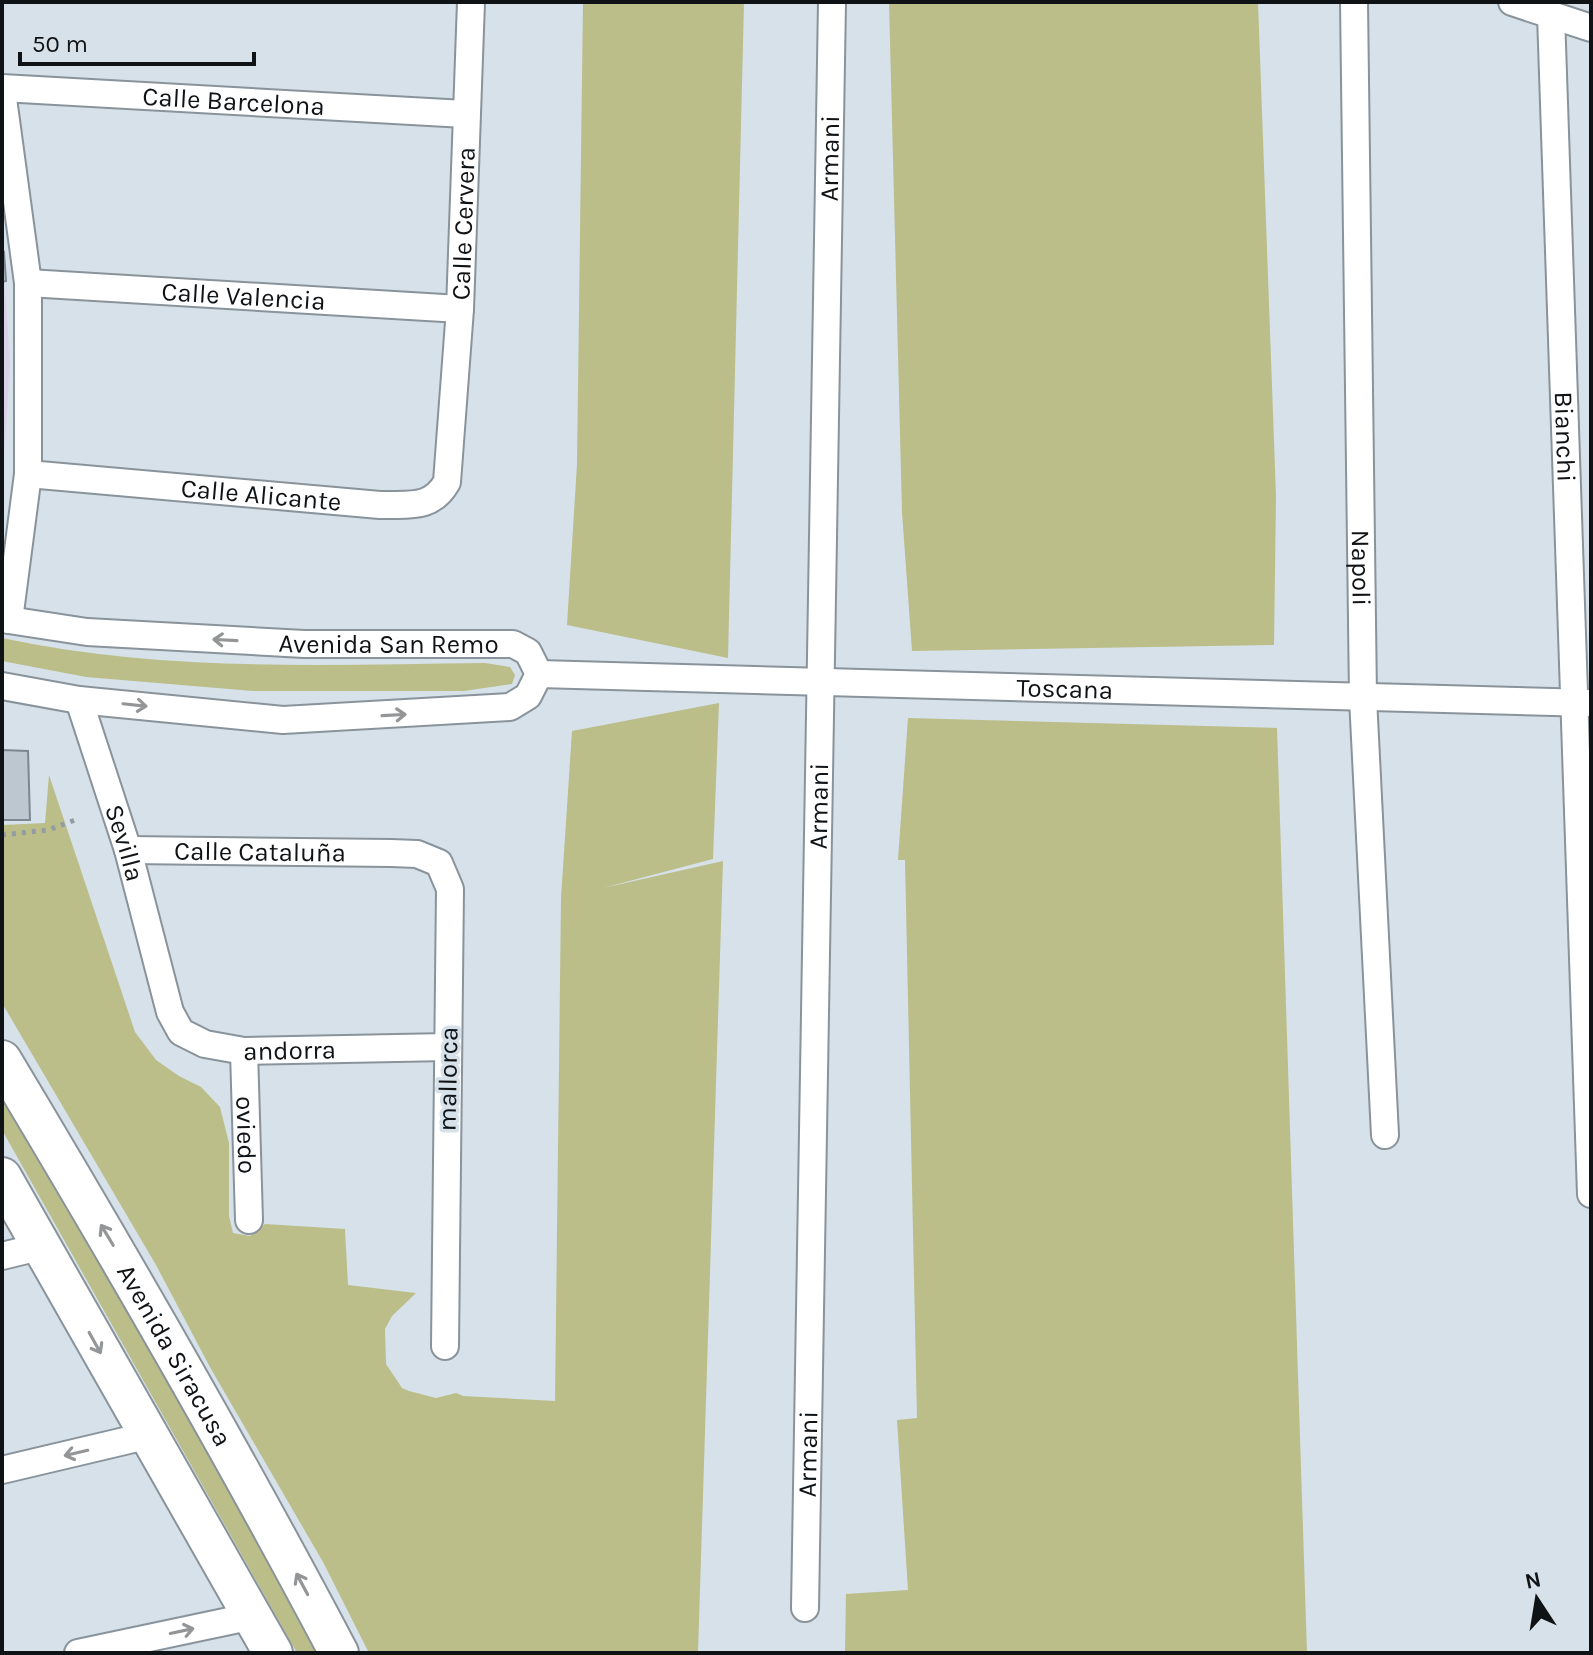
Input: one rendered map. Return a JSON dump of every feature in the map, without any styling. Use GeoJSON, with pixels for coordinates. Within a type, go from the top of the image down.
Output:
{"type":"FeatureCollection","features":[{"type":"Feature","properties":{"kind":"street","name":"Calle Cervera"},"geometry":{"type":"LineString","coordinates":[[449,443],[460,309],[471,2]]}},
{"type":"Feature","properties":{"kind":"street","name":"Armani"},"geometry":{"type":"LineString","coordinates":[[805,1608],[832,2]]}},
{"type":"Feature","properties":{"kind":"street","name":"Napoli"},"geometry":{"type":"LineString","coordinates":[[1354,2],[1363,698],[1385,1135]]}},
{"type":"Feature","properties":{"kind":"street"},"geometry":{"type":"LineString","coordinates":[[1512,2],[1591,28]]}},
{"type":"Feature","properties":{"kind":"street","name":"Bianchi"},"geometry":{"type":"LineString","coordinates":[[1551,15],[1584,703],[1591,1194]]}},
{"type":"Feature","properties":{"kind":"street","name":"Calle Barcelona"},"geometry":{"type":"LineString","coordinates":[[2,90],[465,114]]}},
{"type":"Feature","properties":{"kind":"street"},"geometry":{"type":"LineString","coordinates":[[2,90],[28,283],[28,474],[6,619]]}},
{"type":"Feature","properties":{"kind":"street","name":"Calle Valencia"},"geometry":{"type":"LineString","coordinates":[[28,283],[460,309]]}},
{"type":"Feature","properties":{"kind":"street","name":"Calle Alicante"},"geometry":{"type":"LineString","coordinates":[[28,474],[380,505],[419,504],[439,497],[447,482],[449,443]]}},
{"type":"Feature","properties":{"kind":"street","name":"Avenida San Remo"},"geometry":{"type":"LineString","coordinates":[[6,619],[87,632],[304,644],[513,644],[528,652],[539,674]]}},
{"type":"Feature","properties":{"kind":"street","name":"Toscana"},"geometry":{"type":"LineString","coordinates":[[539,674],[1584,703]]}},
{"type":"Feature","properties":{"kind":"street"},"geometry":{"type":"LineString","coordinates":[[2,686],[79,700],[283,720],[510,707],[528,696],[539,674]]}},
{"type":"Feature","properties":{"kind":"street","name":"Sevilla"},"geometry":{"type":"LineString","coordinates":[[79,700],[128,850],[170,1012],[181,1032],[199,1041]]}},
{"type":"Feature","properties":{"kind":"street","name":"Calle Cataluña"},"geometry":{"type":"LineString","coordinates":[[128,850],[391,853]]}},
{"type":"Feature","properties":{"kind":"street","name":"mallorca"},"geometry":{"type":"LineString","coordinates":[[391,853],[417,854],[439,863],[450,889],[445,1346]]}},
{"type":"Feature","properties":{"kind":"street"},"geometry":{"type":"LineString","coordinates":[[199,1041],[223,1068],[246,1117]]}},
{"type":"Feature","properties":{"kind":"street","name":"andorra"},"geometry":{"type":"LineString","coordinates":[[199,1041],[244,1051],[448,1047]]}},
{"type":"Feature","properties":{"kind":"street","name":"oviedo"},"geometry":{"type":"LineString","coordinates":[[244,1051],[249,1220]]}},
{"type":"Feature","properties":{"kind":"street","name":"Avenida Siracusa"},"geometry":{"type":"LineString","coordinates":[[2,1060],[112,1244],[245,1478],[339,1653]]}},
{"type":"Feature","properties":{"kind":"street"},"geometry":{"type":"LineString","coordinates":[[2,1177],[273,1653]]}},
{"type":"Feature","properties":{"kind":"street"},"geometry":{"type":"LineString","coordinates":[[2,1256],[43,1246]]}},
{"type":"Feature","properties":{"kind":"street"},"geometry":{"type":"LineString","coordinates":[[2,1470],[150,1435]]}},
{"type":"Feature","properties":{"kind":"street"},"geometry":{"type":"LineString","coordinates":[[78,1653],[253,1616]]}},
{"type":"Feature","properties":{"kind":"path"},"geometry":{"type":"LineString","coordinates":[[2,835],[48,830],[75,820]]}},
{"type":"Feature","properties":{"kind":"shaded area"},"geometry":{"type":"Polygon","coordinates":[[[2,243],[10,364],[2,488],[2,243]]]}},
{"type":"Feature","properties":{"kind":"green space"},"geometry":{"type":"Polygon","coordinates":[[[583,2],[744,2],[728,658],[567,625],[577,464],[583,2]]]}},
{"type":"Feature","properties":{"kind":"green space"},"geometry":{"type":"Polygon","coordinates":[[[889,2],[1258,2],[1276,496],[1274,645],[912,651],[902,512],[889,2]]]}},
{"type":"Feature","properties":{"kind":"green space"},"geometry":{"type":"Polygon","coordinates":[[[2,638],[122,657],[242,664],[485,663],[510,667],[515,675],[512,684],[464,691],[253,691],[86,677],[2,661],[2,638]]]}},
{"type":"Feature","properties":{"kind":"green space"},"geometry":{"type":"Polygon","coordinates":[[[719,703],[713,859],[603,888],[723,861],[698,1653],[369,1653],[323,1562],[211,1369],[156,1265],[2,1003],[2,825],[45,823],[49,775],[135,1032],[156,1060],[201,1087],[220,1107],[229,1143],[229,1216],[233,1233],[250,1236],[265,1224],[345,1229],[348,1285],[416,1293],[392,1316],[385,1329],[386,1364],[402,1388],[436,1398],[456,1393],[463,1396],[555,1401],[561,898],[572,731],[719,703]]]}},
{"type":"Feature","properties":{"kind":"green space"},"geometry":{"type":"Polygon","coordinates":[[[908,718],[1277,728],[1307,1653],[845,1653],[846,1594],[908,1590],[897,1420],[917,1418],[905,860],[898,860],[908,718]]]}},
{"type":"Feature","properties":{"kind":"green space"},"geometry":{"type":"Polygon","coordinates":[[[2,1092],[325,1653],[297,1653],[2,1130],[2,1092]]]}},
{"type":"Feature","properties":{"kind":"building"},"geometry":{"type":"Polygon","coordinates":[[[2,253],[6,281],[2,282],[2,253]]]}},
{"type":"Feature","properties":{"kind":"building"},"geometry":{"type":"Polygon","coordinates":[[[2,750],[28,751],[30,820],[2,820],[2,750]]]}}]}
